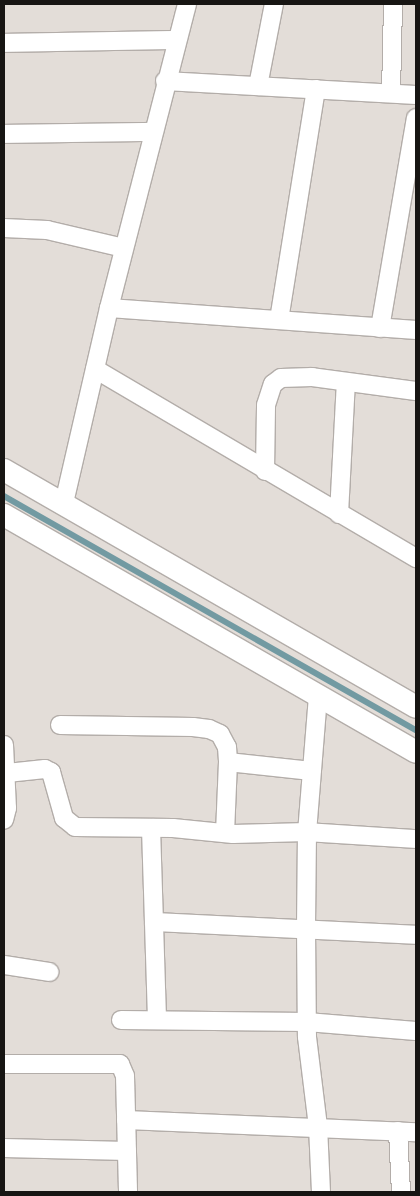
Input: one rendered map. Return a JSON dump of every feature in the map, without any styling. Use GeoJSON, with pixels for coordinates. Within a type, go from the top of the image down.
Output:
{"type":"FeatureCollection","features":[{"type":"Feature","properties":{"kind":"street"},"geometry":{"type":"LineString","coordinates":[[64,503],[152,132],[187,4]]}},
{"type":"Feature","properties":{"kind":"street"},"geometry":{"type":"LineString","coordinates":[[258,86],[274,4]]}},
{"type":"Feature","properties":{"kind":"street"},"geometry":{"type":"LineString","coordinates":[[391,93],[393,4]]}},
{"type":"Feature","properties":{"kind":"street"},"geometry":{"type":"LineString","coordinates":[[4,42],[177,40]]}},
{"type":"Feature","properties":{"kind":"street"},"geometry":{"type":"LineString","coordinates":[[165,81],[416,95]]}},
{"type":"Feature","properties":{"kind":"street"},"geometry":{"type":"LineString","coordinates":[[279,320],[316,89]]}},
{"type":"Feature","properties":{"kind":"street"},"geometry":{"type":"LineString","coordinates":[[380,328],[416,118]]}},
{"type":"Feature","properties":{"kind":"street"},"geometry":{"type":"LineString","coordinates":[[4,134],[152,132]]}},
{"type":"Feature","properties":{"kind":"street"},"geometry":{"type":"LineString","coordinates":[[4,228],[47,230],[124,248]]}},
{"type":"Feature","properties":{"kind":"street"},"geometry":{"type":"LineString","coordinates":[[109,308],[416,330]]}},
{"type":"Feature","properties":{"kind":"street"},"geometry":{"type":"LineString","coordinates":[[95,369],[416,558]]}},
{"type":"Feature","properties":{"kind":"street"},"geometry":{"type":"LineString","coordinates":[[265,470],[266,405],[272,384],[281,378],[312,377],[416,391]]}},
{"type":"Feature","properties":{"kind":"street"},"geometry":{"type":"LineString","coordinates":[[339,514],[346,382]]}},
{"type":"Feature","properties":{"kind":"street"},"geometry":{"type":"LineString","coordinates":[[4,470],[416,707]]}},
{"type":"Feature","properties":{"kind":"street"},"geometry":{"type":"LineString","coordinates":[[4,515],[416,752]]}},
{"type":"Feature","properties":{"kind":"street"},"geometry":{"type":"LineString","coordinates":[[318,696],[307,832],[306,928],[307,1022],[310,1076],[318,1126],[321,1192]]}},
{"type":"Feature","properties":{"kind":"street"},"geometry":{"type":"LineString","coordinates":[[60,725],[209,729],[220,734],[227,747],[228,762],[225,833]]}},
{"type":"Feature","properties":{"kind":"street"},"geometry":{"type":"LineString","coordinates":[[4,745],[8,808],[4,820]]}},
{"type":"Feature","properties":{"kind":"street"},"geometry":{"type":"LineString","coordinates":[[228,762],[312,771]]}},
{"type":"Feature","properties":{"kind":"street"},"geometry":{"type":"LineString","coordinates":[[6,773],[45,769],[51,772],[64,818],[75,827],[151,828],[225,833],[307,832],[416,839]]}},
{"type":"Feature","properties":{"kind":"street"},"geometry":{"type":"LineString","coordinates":[[151,828],[157,1020]]}},
{"type":"Feature","properties":{"kind":"street"},"geometry":{"type":"LineString","coordinates":[[154,922],[306,928],[416,935]]}},
{"type":"Feature","properties":{"kind":"street"},"geometry":{"type":"LineString","coordinates":[[4,965],[49,972]]}},
{"type":"Feature","properties":{"kind":"street"},"geometry":{"type":"LineString","coordinates":[[121,1020],[307,1022],[416,1031]]}},
{"type":"Feature","properties":{"kind":"street"},"geometry":{"type":"LineString","coordinates":[[4,1064],[120,1064],[125,1076],[128,1192]]}},
{"type":"Feature","properties":{"kind":"street"},"geometry":{"type":"LineString","coordinates":[[126,1120],[318,1126],[416,1132]]}},
{"type":"Feature","properties":{"kind":"street"},"geometry":{"type":"LineString","coordinates":[[398,1131],[401,1192]]}},
{"type":"Feature","properties":{"kind":"street"},"geometry":{"type":"LineString","coordinates":[[4,1148],[127,1151]]}},
{"type":"Feature","properties":{"kind":"waterway"},"geometry":{"type":"LineString","coordinates":[[4,496],[416,730]]}}]}
